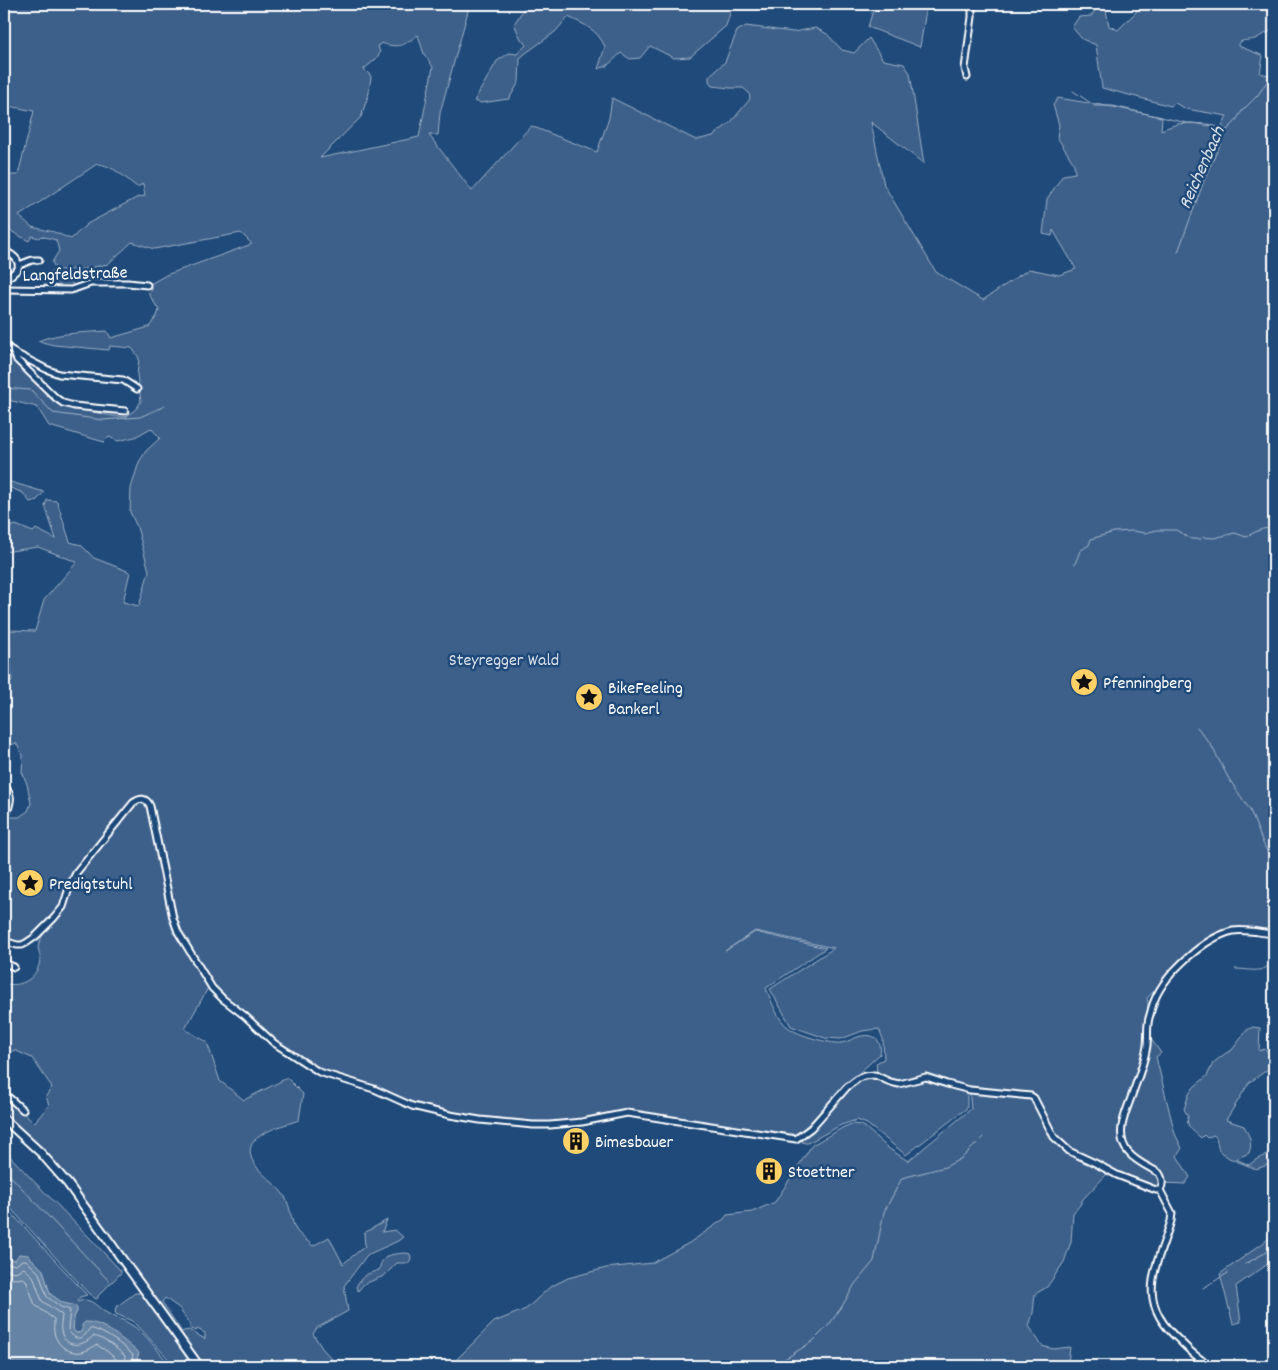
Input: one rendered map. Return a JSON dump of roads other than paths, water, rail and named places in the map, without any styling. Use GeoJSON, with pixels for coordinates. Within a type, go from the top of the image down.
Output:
{"type":"FeatureCollection","features":[{"type":"Feature","properties":{"kind":"main road"},"geometry":{"type":"LineString","coordinates":[[4,1119],[41,1153],[68,1184],[199,1366]]}},
{"type":"Feature","properties":{"kind":"street"},"geometry":{"type":"LineString","coordinates":[[967,76],[965,68],[972,4]]}},
{"type":"Feature","properties":{"kind":"street","name":"Langfeldstraße"},"geometry":{"type":"LineString","coordinates":[[4,250],[16,258],[19,265],[18,269],[10,276],[4,278]]}},
{"type":"Feature","properties":{"kind":"street"},"geometry":{"type":"LineString","coordinates":[[19,265],[32,260],[38,260]]}},
{"type":"Feature","properties":{"kind":"street","name":"Langfeldstraße"},"geometry":{"type":"LineString","coordinates":[[4,289],[71,290],[91,283],[148,285]]}},
{"type":"Feature","properties":{"kind":"street"},"geometry":{"type":"LineString","coordinates":[[4,345],[50,372],[123,380],[137,389]]}},
{"type":"Feature","properties":{"kind":"street"},"geometry":{"type":"LineString","coordinates":[[13,351],[17,360],[62,403],[125,411]]}},
{"type":"Feature","properties":{"kind":"street"},"geometry":{"type":"LineString","coordinates":[[4,785],[11,798],[7,813]]}},
{"type":"Feature","properties":{"kind":"street"},"geometry":{"type":"LineString","coordinates":[[4,941],[22,945],[35,937],[54,918],[64,907],[72,881],[82,864],[133,804],[139,799],[143,799],[150,806],[173,918],[178,932],[204,977],[223,999],[246,1016],[274,1043],[313,1069],[326,1075],[374,1089],[412,1106],[480,1120],[550,1125],[582,1122],[627,1113],[796,1139],[811,1128],[840,1095],[859,1078],[875,1075],[899,1084],[926,1077],[970,1090],[1031,1096],[1034,1098],[1054,1137],[1069,1150],[1117,1175],[1160,1190]]}},
{"type":"Feature","properties":{"kind":"street"},"geometry":{"type":"LineString","coordinates":[[1212,1366],[1196,1357],[1168,1330],[1155,1308],[1152,1294],[1154,1269],[1172,1214],[1160,1190],[1162,1180],[1159,1173],[1138,1161],[1127,1151],[1122,1139],[1122,1126],[1146,1052],[1148,1020],[1155,998],[1168,978],[1201,946],[1231,932],[1274,934]]}},
{"type":"Feature","properties":{"kind":"street"},"geometry":{"type":"LineString","coordinates":[[4,963],[14,966]]}},
{"type":"Feature","properties":{"kind":"street"},"geometry":{"type":"LineString","coordinates":[[4,1093],[23,1110]]}},
{"type":"Feature","properties":{"kind":"water"},"geometry":{"type":"Polygon","coordinates":[[[19,1254],[28,1255],[43,1270],[50,1294],[63,1303],[76,1306],[77,1311],[74,1317],[73,1329],[76,1333],[81,1331],[82,1325],[85,1322],[107,1328],[139,1353],[135,1366],[4,1366],[4,1258],[15,1260],[19,1254]]]}},
{"type":"Feature","properties":{"kind":"waterway","name":"Reichenbach"},"geometry":{"type":"LineString","coordinates":[[1178,252],[1206,175],[1227,130],[1274,75]]}},
{"type":"Feature","properties":{"kind":"waterway"},"geometry":{"type":"LineString","coordinates":[[1073,91],[1095,106],[1113,106],[1187,123],[1208,124],[1227,130]]}},
{"type":"Feature","properties":{"kind":"waterway"},"geometry":{"type":"LineString","coordinates":[[4,388],[31,390],[53,413],[103,420],[140,417],[165,406]]}},
{"type":"Feature","properties":{"kind":"waterway"},"geometry":{"type":"LineString","coordinates":[[1203,537],[1214,538],[1235,533],[1246,537],[1263,529],[1274,528]]}},
{"type":"Feature","properties":{"kind":"waterway"},"geometry":{"type":"LineString","coordinates":[[1075,564],[1080,551],[1089,545],[1091,539],[1114,532],[1133,531],[1145,533],[1157,530],[1176,530],[1191,539],[1201,539]]}},
{"type":"Feature","properties":{"kind":"waterway"},"geometry":{"type":"LineString","coordinates":[[1197,727],[1211,745],[1229,779],[1250,810],[1274,865]]}},
{"type":"Feature","properties":{"kind":"waterway"},"geometry":{"type":"LineString","coordinates":[[1235,969],[1261,970],[1274,961]]}},
{"type":"Feature","properties":{"kind":"waterway"},"geometry":{"type":"LineString","coordinates":[[774,1366],[813,1341],[828,1326],[855,1284],[874,1261],[884,1212],[902,1178],[945,1167],[962,1158],[983,1137]]}},
{"type":"Feature","properties":{"kind":"waterway"},"geometry":{"type":"LineString","coordinates":[[4,1169],[109,1281]]}},
{"type":"Feature","properties":{"kind":"waterway"},"geometry":{"type":"LineString","coordinates":[[1245,1264],[1274,1248]]}},
{"type":"Feature","properties":{"kind":"waterway"},"geometry":{"type":"LineString","coordinates":[[1203,1288],[1228,1273]]}},
{"type":"Feature","properties":{"kind":"place","name":"Pfenningberg"},"geometry":{"type":"Point","coordinates":[1084,682]}},
{"type":"Feature","properties":{"kind":"place","name":"BikeFeeling Bankerl"},"geometry":{"type":"Point","coordinates":[589,697]}},
{"type":"Feature","properties":{"kind":"place","name":"Predigtstuhl"},"geometry":{"type":"Point","coordinates":[30,883]}},
{"type":"Feature","properties":{"kind":"place","name":"Bimesbauer"},"geometry":{"type":"Point","coordinates":[576,1141]}},
{"type":"Feature","properties":{"kind":"place","name":"Stoettner"},"geometry":{"type":"Point","coordinates":[769,1171]}},
{"type":"Feature","properties":{"kind":"park label","name":"Steyregger Wald"},"geometry":{"type":"Point","coordinates":[504,659]}}]}
